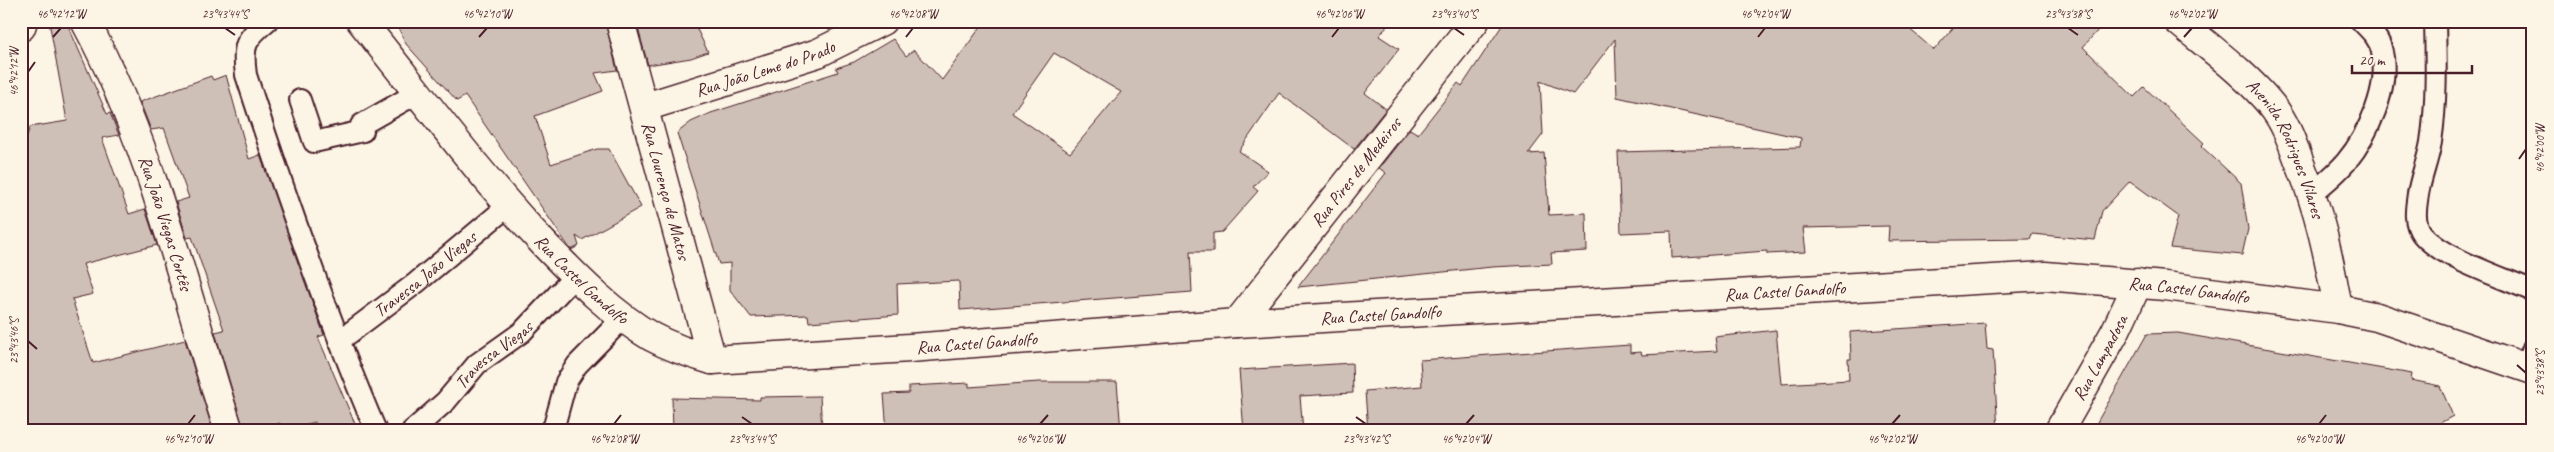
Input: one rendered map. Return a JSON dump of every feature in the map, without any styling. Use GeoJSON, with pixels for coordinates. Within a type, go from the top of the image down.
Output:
{"type":"FeatureCollection","features":[{"type":"Feature","properties":{"kind":"street"},"geometry":{"type":"LineString","coordinates":[[21,27],[22,21]]}},
{"type":"Feature","properties":{"kind":"street","name":"Rua João Viegas Cortês"},"geometry":{"type":"LineString","coordinates":[[85,21],[105,58],[141,146],[229,431]]}},
{"type":"Feature","properties":{"kind":"street","name":"Rua Castel Gandolfo"},"geometry":{"type":"LineString","coordinates":[[361,21],[508,206],[575,276],[624,317],[652,336],[680,351],[712,360],[910,348],[1237,323],[2044,276],[2138,283],[2338,309],[2377,317],[2531,362]]}},
{"type":"Feature","properties":{"kind":"street","name":"Rua Lourenço de Matos"},"geometry":{"type":"LineString","coordinates":[[620,21],[645,107],[712,360]]}},
{"type":"Feature","properties":{"kind":"street","name":"Rua João Leme do Prado"},"geometry":{"type":"LineString","coordinates":[[645,107],[818,53],[882,21]]}},
{"type":"Feature","properties":{"kind":"street","name":"Rua Pires de Medeiros"},"geometry":{"type":"LineString","coordinates":[[1237,323],[1475,21]]}},
{"type":"Feature","properties":{"kind":"street","name":"Avenida Rodrigues Vilares"},"geometry":{"type":"LineString","coordinates":[[2178,21],[2247,80],[2272,106],[2287,130],[2312,194],[2327,246],[2338,309]]}},
{"type":"Feature","properties":{"kind":"street","name":"Rua Lampadosa"},"geometry":{"type":"LineString","coordinates":[[2059,431],[2115,332],[2138,283]]}},
{"type":"Feature","properties":{"kind":"lane"},"geometry":{"type":"LineString","coordinates":[[268,21],[251,34],[246,44],[244,57],[246,75],[287,200],[339,341],[376,431]]}},
{"type":"Feature","properties":{"kind":"lane"},"geometry":{"type":"LineString","coordinates":[[2312,194],[2345,164],[2355,150],[2377,104],[2383,79],[2382,52],[2375,36],[2362,21]]}},
{"type":"Feature","properties":{"kind":"lane"},"geometry":{"type":"LineString","coordinates":[[2435,21],[2436,91],[2430,144],[2420,180],[2416,222],[2426,237],[2445,252],[2533,291]]}},
{"type":"Feature","properties":{"kind":"lane"},"geometry":{"type":"LineString","coordinates":[[300,100],[314,142],[363,130],[361,125],[419,92]]}},
{"type":"Feature","properties":{"kind":"lane","name":"Travessa João Viegas"},"geometry":{"type":"LineString","coordinates":[[339,341],[416,283],[508,206]]}},
{"type":"Feature","properties":{"kind":"lane","name":"Travessa Viegas"},"geometry":{"type":"LineString","coordinates":[[412,431],[446,401],[477,364],[522,332],[575,276]]}},
{"type":"Feature","properties":{"kind":"lane"},"geometry":{"type":"LineString","coordinates":[[550,431],[554,426],[566,382],[577,365],[624,317]]}},
{"type":"Feature","properties":{"kind":"building"},"geometry":{"type":"Polygon","coordinates":[[[49,21],[66,21],[107,114],[110,113],[119,135],[102,138],[129,214],[145,209],[157,245],[83,264],[93,294],[72,299],[93,363],[185,340],[213,431],[21,431],[21,153],[30,127],[67,121],[49,21]]]}},
{"type":"Feature","properties":{"kind":"building"},"geometry":{"type":"Polygon","coordinates":[[[395,21],[605,21],[617,70],[595,73],[603,91],[535,116],[551,164],[597,149],[609,149],[641,207],[582,240],[576,236],[579,246],[571,250],[465,96],[457,101],[406,44],[395,21]]]}},
{"type":"Feature","properties":{"kind":"building"},"geometry":{"type":"Polygon","coordinates":[[[636,21],[693,21],[708,52],[691,58],[648,65],[636,21]]]}},
{"type":"Feature","properties":{"kind":"building"},"geometry":{"type":"Polygon","coordinates":[[[985,21],[1391,21],[1379,36],[1399,49],[1365,93],[1386,109],[1354,149],[1279,93],[1239,151],[1268,171],[1253,187],[1258,191],[1222,232],[1213,233],[1213,252],[1190,252],[1192,292],[960,310],[959,281],[897,284],[898,315],[809,322],[808,315],[751,317],[730,290],[730,263],[719,264],[677,133],[691,122],[711,113],[838,72],[836,68],[854,62],[893,39],[906,56],[914,50],[942,80],[985,21]],[[1054,53],[1012,113],[1070,153],[1121,92],[1054,53]]]}},
{"type":"Feature","properties":{"kind":"building"},"geometry":{"type":"Polygon","coordinates":[[[1505,21],[1900,21],[1934,50],[1959,21],[2106,21],[2083,47],[2134,97],[2144,87],[2204,143],[2201,146],[2241,183],[2248,229],[2242,255],[2170,248],[2178,216],[2130,181],[2102,211],[2095,240],[2032,234],[2030,239],[1888,241],[1889,226],[1803,228],[1806,252],[1767,254],[1767,251],[1672,258],[1671,231],[1621,233],[1618,152],[1800,147],[1801,138],[1617,97],[1615,39],[1573,94],[1540,81],[1543,134],[1528,154],[1544,153],[1549,215],[1586,213],[1587,251],[1551,253],[1552,264],[1492,267],[1298,287],[1386,173],[1379,168],[1410,129],[1418,134],[1458,83],[1462,86],[1505,21]]]}},
{"type":"Feature","properties":{"kind":"building"},"geometry":{"type":"Polygon","coordinates":[[[226,75],[249,159],[260,155],[324,335],[318,337],[358,431],[318,431],[315,422],[282,430],[280,423],[257,431],[244,431],[215,332],[224,330],[192,237],[187,238],[176,202],[189,198],[164,128],[151,130],[140,102],[211,76],[213,80],[226,75]]]}},
{"type":"Feature","properties":{"kind":"building"},"geometry":{"type":"Polygon","coordinates":[[[1985,323],[1987,349],[1993,350],[1998,431],[1368,431],[1365,391],[1422,386],[1420,360],[1630,345],[1630,353],[1641,352],[1642,355],[1717,351],[1715,337],[1776,330],[1781,384],[1849,380],[1848,359],[1851,359],[1850,332],[1985,323]]]}},
{"type":"Feature","properties":{"kind":"building"},"geometry":{"type":"Polygon","coordinates":[[[2178,333],[2412,374],[2411,380],[2440,386],[2453,416],[2425,431],[2092,431],[2147,334],[2178,333]]]}},
{"type":"Feature","properties":{"kind":"building"},"geometry":{"type":"Polygon","coordinates":[[[1352,363],[1353,393],[1300,396],[1303,431],[1244,431],[1239,370],[1352,363]]]}},
{"type":"Feature","properties":{"kind":"building"},"geometry":{"type":"Polygon","coordinates":[[[1039,382],[1117,382],[1121,431],[887,431],[884,394],[909,393],[909,386],[969,383],[969,387],[1039,382]]]}},
{"type":"Feature","properties":{"kind":"building"},"geometry":{"type":"Polygon","coordinates":[[[820,396],[822,431],[673,431],[672,398],[760,400],[760,397],[820,396]]]}}]}
